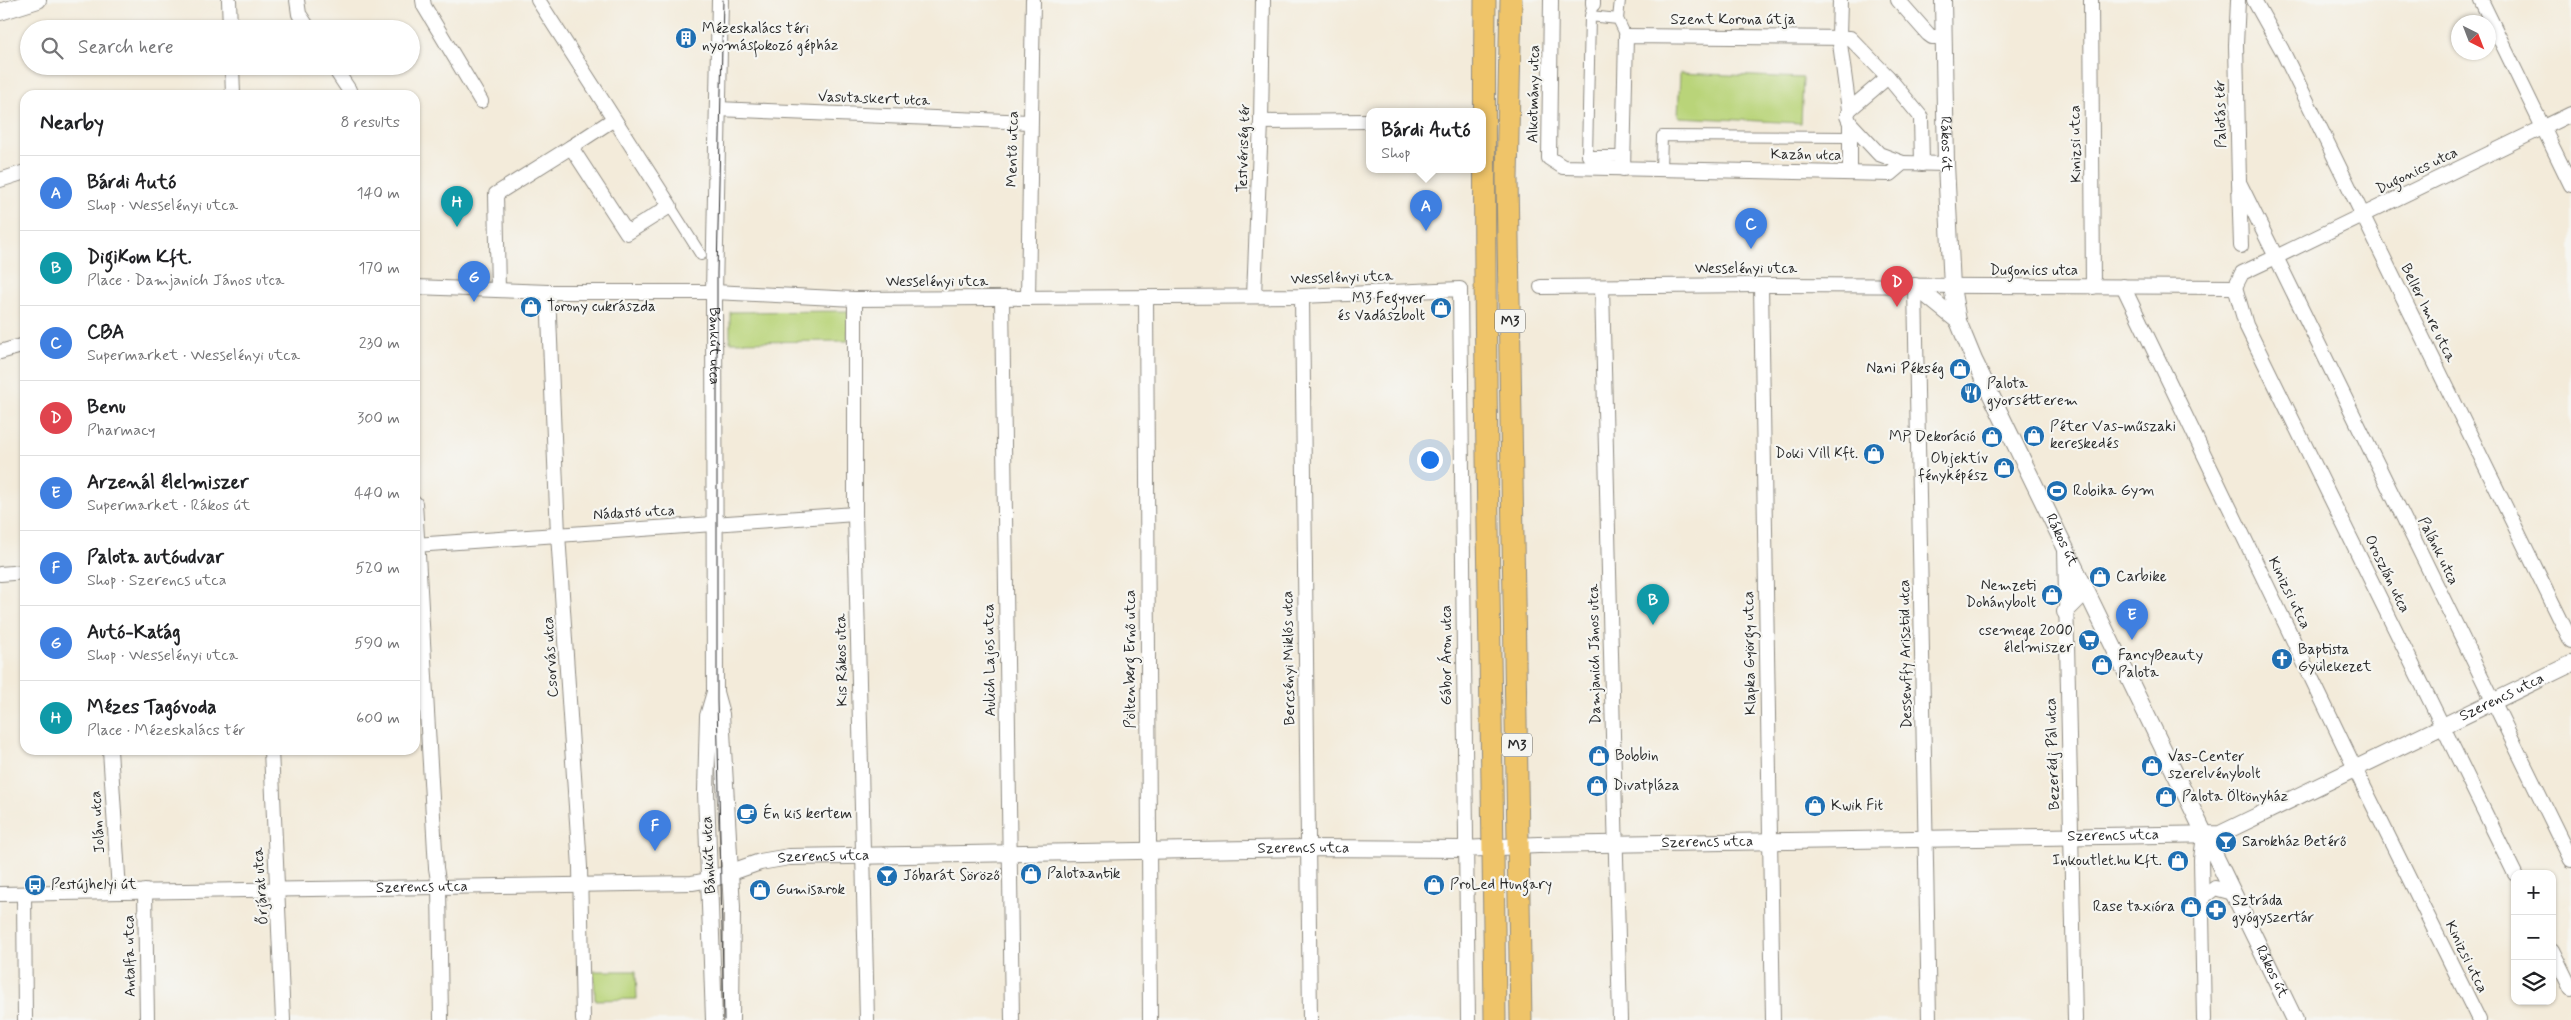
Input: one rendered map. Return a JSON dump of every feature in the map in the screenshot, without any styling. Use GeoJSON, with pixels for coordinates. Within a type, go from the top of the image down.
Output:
{"type":"FeatureCollection","features":[{"type":"Feature","properties":{"kind":"main road","name":"M3"},"geometry":{"type":"LineString","coordinates":[[1485,0],[1485,108]]}},
{"type":"Feature","properties":{"kind":"main road","name":"M3"},"geometry":{"type":"LineString","coordinates":[[1510,0],[1507,178],[1522,1020]]}},
{"type":"Feature","properties":{"kind":"main road","name":"M3"},"geometry":{"type":"LineString","coordinates":[[1485,173],[1495,1020]]}},
{"type":"Feature","properties":{"kind":"street"},"geometry":{"type":"LineString","coordinates":[[0,12],[38,0]]}},
{"type":"Feature","properties":{"kind":"street"},"geometry":{"type":"LineString","coordinates":[[229,0],[230,20]]}},
{"type":"Feature","properties":{"kind":"street"},"geometry":{"type":"LineString","coordinates":[[297,0],[299,14],[303,20]]}},
{"type":"Feature","properties":{"kind":"street"},"geometry":{"type":"LineString","coordinates":[[423,0],[424,6],[481,101]]}},
{"type":"Feature","properties":{"kind":"street"},"geometry":{"type":"LineString","coordinates":[[538,0],[701,255]]}},
{"type":"Feature","properties":{"kind":"street","name":"Bánkút utca"},"geometry":{"type":"LineString","coordinates":[[720,0],[714,292],[715,692],[721,714],[732,907],[731,1020]]}},
{"type":"Feature","properties":{"kind":"street","name":"Mentő utca"},"geometry":{"type":"LineString","coordinates":[[1028,298],[1033,0]]}},
{"type":"Feature","properties":{"kind":"street","name":"Testvériség tér"},"geometry":{"type":"LineString","coordinates":[[1254,296],[1262,122],[1263,0]]}},
{"type":"Feature","properties":{"kind":"street","name":"Alkotmány utca"},"geometry":{"type":"LineString","coordinates":[[1551,0],[1549,158],[1563,168],[1623,162]]}},
{"type":"Feature","properties":{"kind":"street"},"geometry":{"type":"LineString","coordinates":[[1618,19],[1592,7],[1587,156],[1623,162],[1626,36],[1618,19],[1620,0]]}},
{"type":"Feature","properties":{"kind":"street"},"geometry":{"type":"LineString","coordinates":[[1840,0],[1840,36],[1850,123],[1850,172]]}},
{"type":"Feature","properties":{"kind":"street"},"geometry":{"type":"LineString","coordinates":[[1898,0],[1928,34],[1932,37],[1944,37]]}},
{"type":"Feature","properties":{"kind":"street","name":"Rákos út"},"geometry":{"type":"LineString","coordinates":[[1943,0],[1946,164],[1952,287],[1958,321],[1974,360],[2294,1020]]}},
{"type":"Feature","properties":{"kind":"street","name":"Kinizsi utca"},"geometry":{"type":"LineString","coordinates":[[2090,0],[2093,287]]}},
{"type":"Feature","properties":{"kind":"street","name":"Palotás tér"},"geometry":{"type":"LineString","coordinates":[[2238,0],[2236,45],[2240,246]]}},
{"type":"Feature","properties":{"kind":"street","name":"Beller Imre utca"},"geometry":{"type":"LineString","coordinates":[[2254,0],[2282,50],[2571,641]]}},
{"type":"Feature","properties":{"kind":"street"},"geometry":{"type":"LineString","coordinates":[[2481,0],[2571,184]]}},
{"type":"Feature","properties":{"kind":"street","name":"Szent Korona útja"},"geometry":{"type":"LineString","coordinates":[[1626,36],[1840,36]]}},
{"type":"Feature","properties":{"kind":"street"},"geometry":{"type":"LineString","coordinates":[[1840,36],[1850,38],[1888,77],[1921,117],[1922,164]]}},
{"type":"Feature","properties":{"kind":"street"},"geometry":{"type":"LineString","coordinates":[[232,75],[233,90]]}},
{"type":"Feature","properties":{"kind":"street"},"geometry":{"type":"LineString","coordinates":[[339,75],[349,90]]}},
{"type":"Feature","properties":{"kind":"street"},"geometry":{"type":"LineString","coordinates":[[1850,123],[1888,77]]}},
{"type":"Feature","properties":{"kind":"street","name":"Vasutaskert utca"},"geometry":{"type":"LineString","coordinates":[[717,109],[1030,122]]}},
{"type":"Feature","properties":{"kind":"street","name":"Dugonics utca"},"geometry":{"type":"LineString","coordinates":[[2276,257],[2571,114]]}},
{"type":"Feature","properties":{"kind":"street"},"geometry":{"type":"LineString","coordinates":[[498,290],[496,194],[614,120]]}},
{"type":"Feature","properties":{"kind":"street"},"geometry":{"type":"LineString","coordinates":[[1262,122],[1366,121]]}},
{"type":"Feature","properties":{"kind":"street"},"geometry":{"type":"LineString","coordinates":[[1850,123],[1879,154],[1903,163]]}},
{"type":"Feature","properties":{"kind":"street","name":"Kazán utca"},"geometry":{"type":"LineString","coordinates":[[1661,169],[1662,136],[1850,123]]}},
{"type":"Feature","properties":{"kind":"street"},"geometry":{"type":"LineString","coordinates":[[571,147],[627,233],[670,206]]}},
{"type":"Feature","properties":{"kind":"street","name":"Kazán utca"},"geometry":{"type":"LineString","coordinates":[[1623,162],[1661,169],[1890,174],[1903,163],[1946,164]]}},
{"type":"Feature","properties":{"kind":"street"},"geometry":{"type":"LineString","coordinates":[[0,180],[20,174]]}},
{"type":"Feature","properties":{"kind":"street","name":"Palotás tér"},"geometry":{"type":"LineString","coordinates":[[2239,182],[2276,257]]}},
{"type":"Feature","properties":{"kind":"street"},"geometry":{"type":"LineString","coordinates":[[2235,287],[2242,273],[2276,257]]}},
{"type":"Feature","properties":{"kind":"street","name":"Palánk utca"},"geometry":{"type":"LineString","coordinates":[[2276,257],[2571,860]]}},
{"type":"Feature","properties":{"kind":"street","name":"Wesselényi utca"},"geometry":{"type":"LineString","coordinates":[[1540,287],[1761,285],[1952,287]]}},
{"type":"Feature","properties":{"kind":"street","name":"Klapka György utca"},"geometry":{"type":"LineString","coordinates":[[1761,285],[1773,1020]]}},
{"type":"Feature","properties":{"kind":"street","name":"Damjanich János utca"},"geometry":{"type":"LineString","coordinates":[[1602,286],[1620,1020]]}},
{"type":"Feature","properties":{"kind":"street"},"geometry":{"type":"LineString","coordinates":[[1916,286],[1958,321]]}},
{"type":"Feature","properties":{"kind":"street","name":"Dessewffy Arisztid utca"},"geometry":{"type":"LineString","coordinates":[[1916,286],[1929,1020]]}},
{"type":"Feature","properties":{"kind":"street","name":"Kinizsi utca"},"geometry":{"type":"LineString","coordinates":[[2123,286],[2355,768],[2479,1020]]}},
{"type":"Feature","properties":{"kind":"street","name":"Wesselényi utca"},"geometry":{"type":"LineString","coordinates":[[420,287],[548,292],[714,292],[855,299],[1302,296],[1460,289]]}},
{"type":"Feature","properties":{"kind":"street","name":"Dugonics utca"},"geometry":{"type":"LineString","coordinates":[[1952,287],[2235,287]]}},
{"type":"Feature","properties":{"kind":"street","name":"Oroszlán utca"},"geometry":{"type":"LineString","coordinates":[[2235,287],[2246,325],[2513,870]]}},
{"type":"Feature","properties":{"kind":"street","name":"Gábor Áron utca"},"geometry":{"type":"LineString","coordinates":[[1460,289],[1468,1020]]}},
{"type":"Feature","properties":{"kind":"street","name":"Csorvás utca"},"geometry":{"type":"LineString","coordinates":[[548,292],[558,534],[580,883],[583,1020]]}},
{"type":"Feature","properties":{"kind":"street","name":"Bercsényi Miklós utca"},"geometry":{"type":"LineString","coordinates":[[1302,296],[1310,1020]]}},
{"type":"Feature","properties":{"kind":"street","name":"Pöltenberg Ernő utca"},"geometry":{"type":"LineString","coordinates":[[1146,297],[1150,1020]]}},
{"type":"Feature","properties":{"kind":"street","name":"Kis Rákos utca"},"geometry":{"type":"LineString","coordinates":[[855,299],[855,514],[867,1020]]}},
{"type":"Feature","properties":{"kind":"street","name":"Aulich Lajos utca"},"geometry":{"type":"LineString","coordinates":[[1002,299],[1012,1020]]}},
{"type":"Feature","properties":{"kind":"street"},"geometry":{"type":"LineString","coordinates":[[0,352],[20,346]]}},
{"type":"Feature","properties":{"kind":"street","name":"Nádastó utca"},"geometry":{"type":"LineString","coordinates":[[420,545],[855,514]]}},
{"type":"Feature","properties":{"kind":"street","name":"Bezerédj Pál utca"},"geometry":{"type":"LineString","coordinates":[[2065,547],[2075,1020]]}},
{"type":"Feature","properties":{"kind":"street"},"geometry":{"type":"LineString","coordinates":[[0,574],[20,572]]}},
{"type":"Feature","properties":{"kind":"street"},"geometry":{"type":"LineString","coordinates":[[2065,592],[2078,585],[2085,587],[2083,594],[2067,611]]}},
{"type":"Feature","properties":{"kind":"street"},"geometry":{"type":"LineString","coordinates":[[2067,611],[2082,605],[2096,609]]}},
{"type":"Feature","properties":{"kind":"street"},"geometry":{"type":"LineString","coordinates":[[420,635],[436,868],[439,886],[441,1020]]}},
{"type":"Feature","properties":{"kind":"street","name":"Szerencs utca"},"geometry":{"type":"LineString","coordinates":[[0,894],[700,882],[729,874],[760,862],[789,857],[1308,848],[1465,849],[1616,844],[1770,843],[2071,835],[2220,834],[2571,664]]}},
{"type":"Feature","properties":{"kind":"street","name":"Bánkút utca"},"geometry":{"type":"LineString","coordinates":[[714,1020],[712,908],[709,880],[706,792],[708,716],[715,692]]}},
{"type":"Feature","properties":{"kind":"street","name":"Jolán utca"},"geometry":{"type":"LineString","coordinates":[[110,755],[119,891]]}},
{"type":"Feature","properties":{"kind":"street","name":"Őrjárat utca"},"geometry":{"type":"LineString","coordinates":[[271,755],[283,1020]]}},
{"type":"Feature","properties":{"kind":"street"},"geometry":{"type":"LineString","coordinates":[[2204,835],[2201,859],[2204,1020]]}},
{"type":"Feature","properties":{"kind":"street"},"geometry":{"type":"LineString","coordinates":[[2202,898],[2215,888],[2233,893]]}},
{"type":"Feature","properties":{"kind":"street","name":"Antalfa utca"},"geometry":{"type":"LineString","coordinates":[[145,891],[147,1020]]}},
{"type":"Feature","properties":{"kind":"street"},"geometry":{"type":"LineString","coordinates":[[24,894],[25,1020]]}},
{"type":"Feature","properties":{"kind":"street"},"geometry":{"type":"LineString","coordinates":[[2556,958],[2571,989]]}},
{"type":"Feature","properties":{"kind":"green space"},"geometry":{"type":"Polygon","coordinates":[[[1680,73],[1803,78],[1801,123],[1678,117],[1680,73]]]}},
{"type":"Feature","properties":{"kind":"green space"},"geometry":{"type":"Polygon","coordinates":[[[848,311],[848,341],[730,342],[730,312],[848,311]]]}},
{"type":"Feature","properties":{"kind":"green space"},"geometry":{"type":"Polygon","coordinates":[[[594,971],[636,971],[637,999],[595,1000],[594,971]]]}},
{"type":"Feature","properties":{"kind":"tram line"},"geometry":{"type":"LineString","coordinates":[[723,0],[717,273],[717,700],[724,1020]]}},
{"type":"Feature","properties":{"kind":"place","name":"Mézeskalács téri nyomásfokozó gépház"},"geometry":{"type":"Point","coordinates":[686,38]}},
{"type":"Feature","properties":{"kind":"place","name":"Mézes Tagóvoda"},"geometry":{"type":"Point","coordinates":[457,227]}},
{"type":"Feature","properties":{"kind":"place","name":"Bárdi Autó"},"geometry":{"type":"Point","coordinates":[1426,231]}},
{"type":"Feature","properties":{"kind":"place","name":"CBA"},"geometry":{"type":"Point","coordinates":[1751,249]}},
{"type":"Feature","properties":{"kind":"place","name":"Autó-Katág"},"geometry":{"type":"Point","coordinates":[474,302]}},
{"type":"Feature","properties":{"kind":"place","name":"Torony cukrászda"},"geometry":{"type":"Point","coordinates":[531,307]}},
{"type":"Feature","properties":{"kind":"place","name":"Benu"},"geometry":{"type":"Point","coordinates":[1897,307]}},
{"type":"Feature","properties":{"kind":"place","name":"M3 Fegyver és Vadászbolt"},"geometry":{"type":"Point","coordinates":[1441,308]}},
{"type":"Feature","properties":{"kind":"place","name":"Nani Pékség"},"geometry":{"type":"Point","coordinates":[1960,369]}},
{"type":"Feature","properties":{"kind":"place","name":"Palota gyorsétterem"},"geometry":{"type":"Point","coordinates":[1971,393]}},
{"type":"Feature","properties":{"kind":"place","name":"Péter Vas-műszaki kereskedés"},"geometry":{"type":"Point","coordinates":[2034,436]}},
{"type":"Feature","properties":{"kind":"place","name":"MP Dekoráció"},"geometry":{"type":"Point","coordinates":[1992,437]}},
{"type":"Feature","properties":{"kind":"place","name":"Doki Vill Kft."},"geometry":{"type":"Point","coordinates":[1874,454]}},
{"type":"Feature","properties":{"kind":"place","name":"Objektív fényképész"},"geometry":{"type":"Point","coordinates":[2004,468]}},
{"type":"Feature","properties":{"kind":"place","name":"Robika Gym"},"geometry":{"type":"Point","coordinates":[2057,491]}},
{"type":"Feature","properties":{"kind":"place","name":"Carbike"},"geometry":{"type":"Point","coordinates":[2100,577]}},
{"type":"Feature","properties":{"kind":"place","name":"Nemzeti Dohánybolt"},"geometry":{"type":"Point","coordinates":[2052,595]}},
{"type":"Feature","properties":{"kind":"place","name":"DigiKom Kft."},"geometry":{"type":"Point","coordinates":[1653,625]}},
{"type":"Feature","properties":{"kind":"place","name":"csemege 2000 élelmiszer"},"geometry":{"type":"Point","coordinates":[2089,640]}},
{"type":"Feature","properties":{"kind":"place","name":"Arzenál élelmiszer"},"geometry":{"type":"Point","coordinates":[2132,640]}},
{"type":"Feature","properties":{"kind":"place","name":"Baptista Gyülekezet"},"geometry":{"type":"Point","coordinates":[2282,659]}},
{"type":"Feature","properties":{"kind":"place","name":"FancyBeauty Palota"},"geometry":{"type":"Point","coordinates":[2102,665]}},
{"type":"Feature","properties":{"kind":"place","name":"Bobbin"},"geometry":{"type":"Point","coordinates":[1599,756]}},
{"type":"Feature","properties":{"kind":"place","name":"Vas-Center szerelvénybolt"},"geometry":{"type":"Point","coordinates":[2152,766]}},
{"type":"Feature","properties":{"kind":"place","name":"Divatpláza"},"geometry":{"type":"Point","coordinates":[1597,786]}},
{"type":"Feature","properties":{"kind":"place","name":"Palota Öltönyház"},"geometry":{"type":"Point","coordinates":[2166,797]}},
{"type":"Feature","properties":{"kind":"place","name":"Kwik Fit"},"geometry":{"type":"Point","coordinates":[1815,806]}},
{"type":"Feature","properties":{"kind":"place","name":"Én kis kertem"},"geometry":{"type":"Point","coordinates":[747,814]}},
{"type":"Feature","properties":{"kind":"place","name":"Sarokház Betérő"},"geometry":{"type":"Point","coordinates":[2226,842]}},
{"type":"Feature","properties":{"kind":"place","name":"Palota autóudvar"},"geometry":{"type":"Point","coordinates":[655,851]}},
{"type":"Feature","properties":{"kind":"place","name":"Inkoutlet.hu Kft."},"geometry":{"type":"Point","coordinates":[2178,861]}},
{"type":"Feature","properties":{"kind":"place","name":"Palotaantik"},"geometry":{"type":"Point","coordinates":[1031,874]}},
{"type":"Feature","properties":{"kind":"place","name":"Jóbarát Söröző"},"geometry":{"type":"Point","coordinates":[887,876]}},
{"type":"Feature","properties":{"kind":"place","name":"Pestújhelyi út"},"geometry":{"type":"Point","coordinates":[35,885]}},
{"type":"Feature","properties":{"kind":"place","name":"ProLed Hungary"},"geometry":{"type":"Point","coordinates":[1434,885]}},
{"type":"Feature","properties":{"kind":"place","name":"Gumisarok"},"geometry":{"type":"Point","coordinates":[760,890]}},
{"type":"Feature","properties":{"kind":"place","name":"Rase taxióra"},"geometry":{"type":"Point","coordinates":[2191,907]}},
{"type":"Feature","properties":{"kind":"place","name":"Sztráda gyógyszertár"},"geometry":{"type":"Point","coordinates":[2216,910]}}]}
